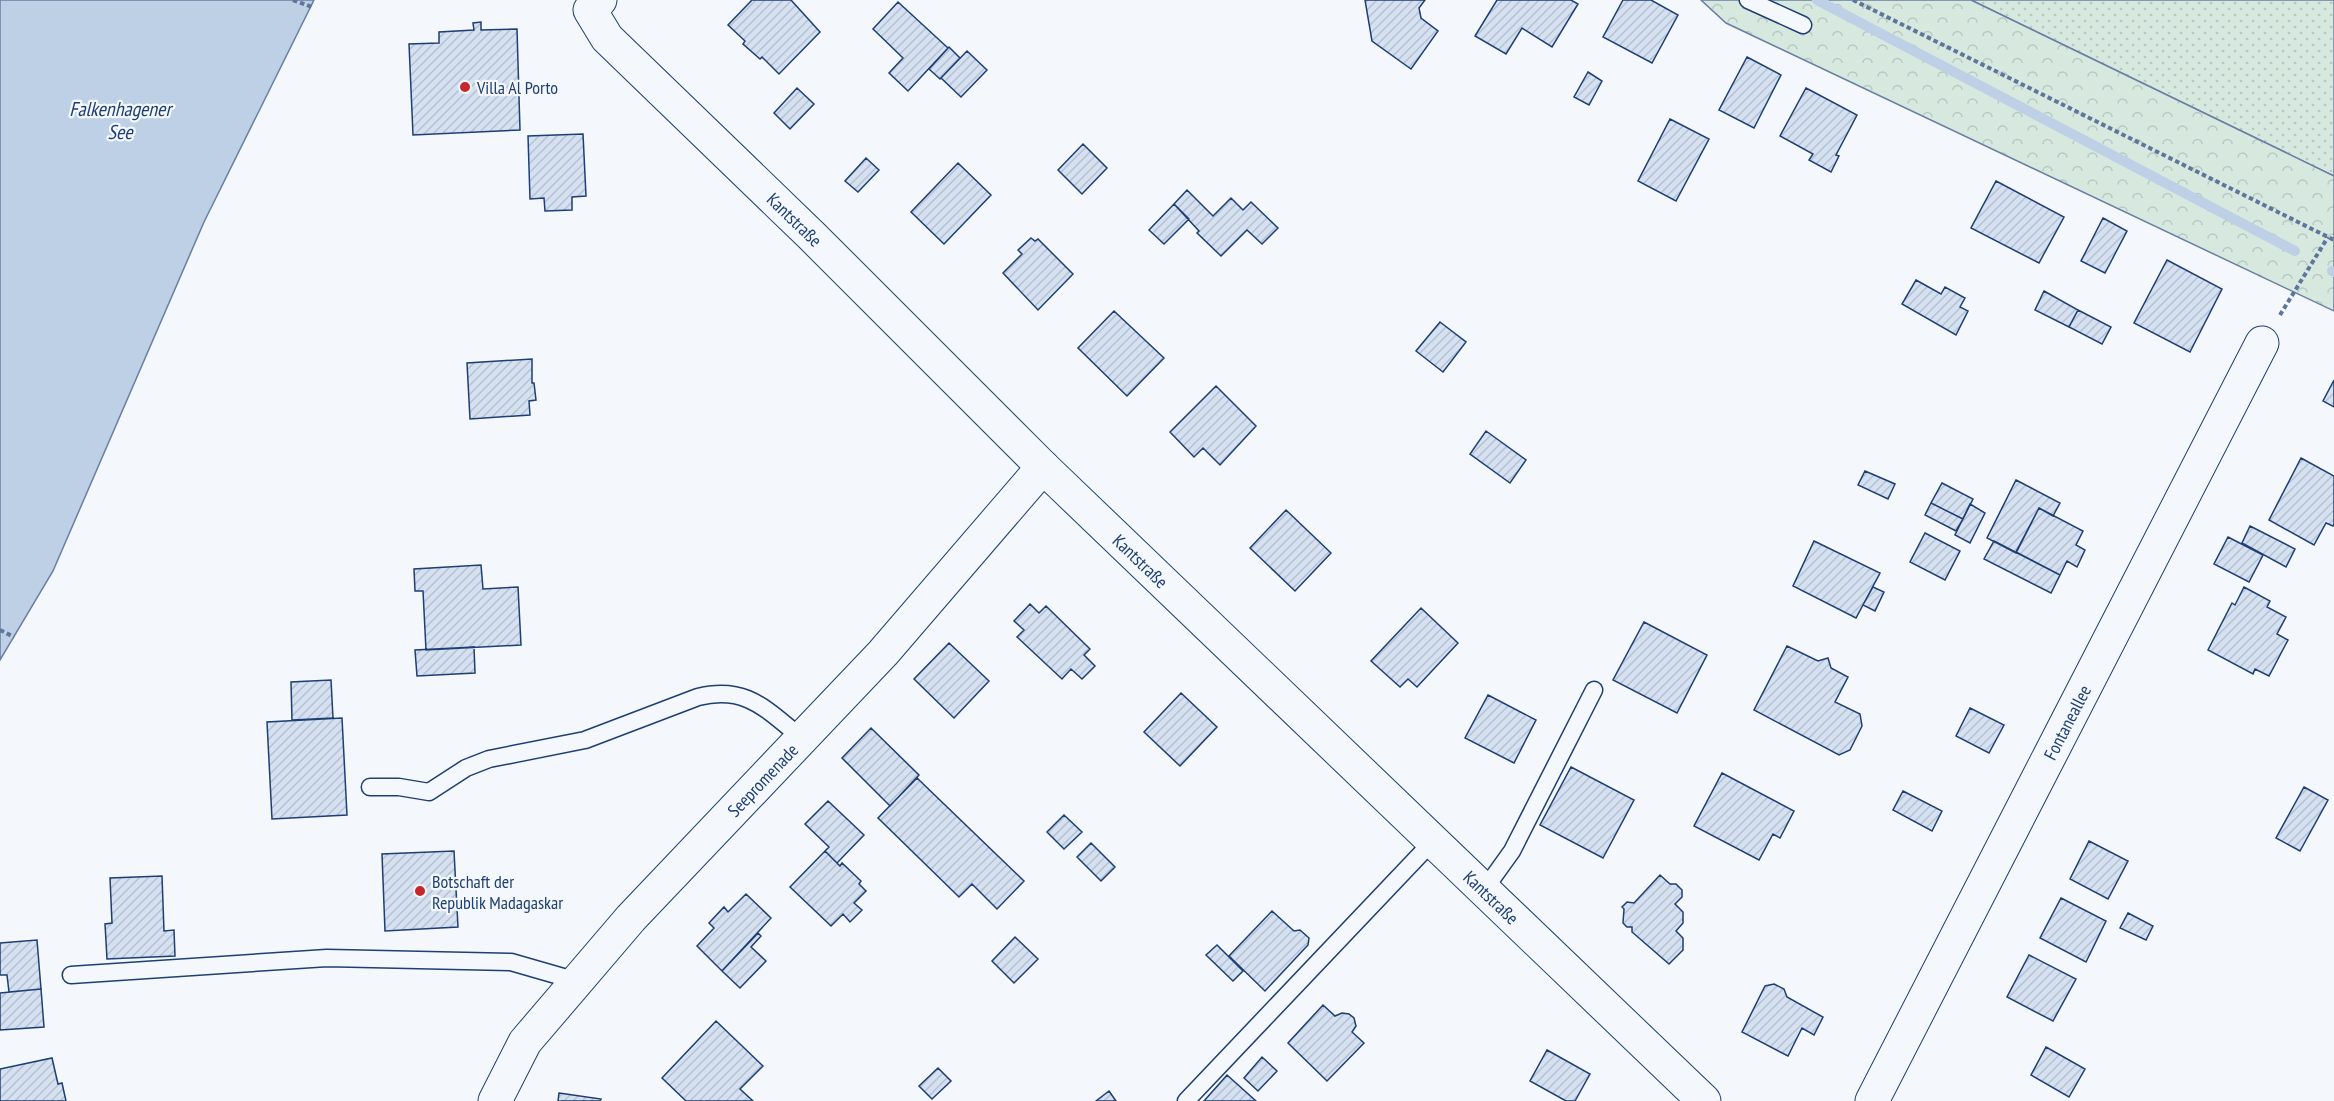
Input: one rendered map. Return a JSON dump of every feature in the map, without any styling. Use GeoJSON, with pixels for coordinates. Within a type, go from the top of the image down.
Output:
{"type":"FeatureCollection","features":[{"type":"Feature","properties":{"kind":"street","name":"Kantstraße"},"geometry":{"type":"LineString","coordinates":[[595,5],[607,38],[820,244],[1042,467],[1704,1101]]}},
{"type":"Feature","properties":{"kind":"street","name":"Fontaneallee"},"geometry":{"type":"LineString","coordinates":[[1872,1101],[2262,343]]}},
{"type":"Feature","properties":{"kind":"street","name":"Seepromenade"},"geometry":{"type":"LineString","coordinates":[[495,1101],[525,1042],[631,918],[883,652],[1042,467]]}},
{"type":"Feature","properties":{"kind":"lane"},"geometry":{"type":"LineString","coordinates":[[1748,0],[1803,25]]}},
{"type":"Feature","properties":{"kind":"lane"},"geometry":{"type":"LineString","coordinates":[[1484,890],[1512,851],[1594,690]]}},
{"type":"Feature","properties":{"kind":"lane"},"geometry":{"type":"LineString","coordinates":[[370,787],[399,787],[429,792],[466,768],[489,759],[585,740],[698,697],[716,693],[752,699],[802,738]]}},
{"type":"Feature","properties":{"kind":"lane"},"geometry":{"type":"LineString","coordinates":[[1186,1101],[1433,841]]}},
{"type":"Feature","properties":{"kind":"lane"},"geometry":{"type":"LineString","coordinates":[[71,975],[327,958],[511,962],[577,981]]}},
{"type":"Feature","properties":{"kind":"path"},"geometry":{"type":"LineString","coordinates":[[293,0],[312,7]]}},
{"type":"Feature","properties":{"kind":"path"},"geometry":{"type":"LineString","coordinates":[[1853,0],[2334,240]]}},
{"type":"Feature","properties":{"kind":"path"},"geometry":{"type":"LineString","coordinates":[[2262,343],[2328,237]]}},
{"type":"Feature","properties":{"kind":"path"},"geometry":{"type":"LineString","coordinates":[[0,630],[14,637]]}},
{"type":"Feature","properties":{"kind":"green space"},"geometry":{"type":"Polygon","coordinates":[[[1701,0],[1971,0],[2334,176],[2334,311],[1726,23],[1701,0]]]}},
{"type":"Feature","properties":{"kind":"green space"},"geometry":{"type":"Polygon","coordinates":[[[1971,0],[2334,0],[2334,176],[1971,0]]]}},
{"type":"Feature","properties":{"kind":"water","name":"Falkenhagener See"},"geometry":{"type":"Polygon","coordinates":[[[0,0],[314,0],[204,222],[53,571],[0,660],[0,0]]]}},
{"type":"Feature","properties":{"kind":"building"},"geometry":{"type":"Polygon","coordinates":[[[752,0],[791,0],[820,32],[779,74],[762,57],[760,59],[743,44],[745,41],[728,25],[752,0]]]}},
{"type":"Feature","properties":{"kind":"building"},"geometry":{"type":"Polygon","coordinates":[[[1365,0],[1425,0],[1419,8],[1421,18],[1438,31],[1411,69],[1372,41],[1365,0]]]}},
{"type":"Feature","properties":{"kind":"building"},"geometry":{"type":"Polygon","coordinates":[[[1497,0],[1571,0],[1578,4],[1552,47],[1522,28],[1506,54],[1475,36],[1497,0]]]}},
{"type":"Feature","properties":{"kind":"building"},"geometry":{"type":"Polygon","coordinates":[[[1623,0],[1651,0],[1678,15],[1652,63],[1603,37],[1623,0]]]}},
{"type":"Feature","properties":{"kind":"building"},"geometry":{"type":"Polygon","coordinates":[[[898,2],[948,48],[908,91],[889,73],[903,58],[873,29],[898,2]]]}},
{"type":"Feature","properties":{"kind":"building","name":"Villa Al Porto"},"geometry":{"type":"Polygon","coordinates":[[[481,22],[481,30],[517,29],[520,130],[413,135],[409,44],[439,43],[439,32],[474,30],[473,23],[481,22]]]}},
{"type":"Feature","properties":{"kind":"building"},"geometry":{"type":"Polygon","coordinates":[[[949,47],[960,58],[940,79],[929,69],[949,47]]]}},
{"type":"Feature","properties":{"kind":"building"},"geometry":{"type":"Polygon","coordinates":[[[967,51],[987,70],[961,97],[941,78],[967,51]]]}},
{"type":"Feature","properties":{"kind":"building"},"geometry":{"type":"Polygon","coordinates":[[[1747,57],[1781,75],[1754,128],[1719,110],[1747,57]]]}},
{"type":"Feature","properties":{"kind":"building"},"geometry":{"type":"Polygon","coordinates":[[[1588,72],[1602,81],[1589,105],[1574,97],[1588,72]]]}},
{"type":"Feature","properties":{"kind":"building"},"geometry":{"type":"Polygon","coordinates":[[[797,88],[814,104],[790,129],[774,113],[797,88]]]}},
{"type":"Feature","properties":{"kind":"building"},"geometry":{"type":"Polygon","coordinates":[[[1806,88],[1857,115],[1836,155],[1839,156],[1831,172],[1809,160],[1813,154],[1780,136],[1806,88]]]}},
{"type":"Feature","properties":{"kind":"building"},"geometry":{"type":"Polygon","coordinates":[[[1670,119],[1709,139],[1676,201],[1638,181],[1670,119]]]}},
{"type":"Feature","properties":{"kind":"building"},"geometry":{"type":"Polygon","coordinates":[[[583,134],[586,196],[572,197],[572,210],[545,211],[544,198],[530,199],[528,136],[583,134]]]}},
{"type":"Feature","properties":{"kind":"building"},"geometry":{"type":"Polygon","coordinates":[[[1083,144],[1107,168],[1082,194],[1058,170],[1083,144]]]}},
{"type":"Feature","properties":{"kind":"building"},"geometry":{"type":"Polygon","coordinates":[[[866,158],[879,170],[858,192],[845,181],[866,158]]]}},
{"type":"Feature","properties":{"kind":"building"},"geometry":{"type":"Polygon","coordinates":[[[958,163],[991,195],[944,244],[911,212],[958,163]]]}},
{"type":"Feature","properties":{"kind":"building"},"geometry":{"type":"Polygon","coordinates":[[[1996,181],[2064,217],[2039,263],[1971,228],[1996,181]]]}},
{"type":"Feature","properties":{"kind":"building"},"geometry":{"type":"Polygon","coordinates":[[[1187,190],[1213,216],[1231,198],[1243,210],[1251,202],[1278,228],[1262,244],[1247,230],[1221,256],[1197,233],[1199,231],[1174,204],[1187,190]]]}},
{"type":"Feature","properties":{"kind":"building"},"geometry":{"type":"Polygon","coordinates":[[[1174,204],[1189,219],[1164,244],[1149,230],[1174,204]]]}},
{"type":"Feature","properties":{"kind":"building"},"geometry":{"type":"Polygon","coordinates":[[[2103,218],[2127,231],[2105,273],[2081,261],[2103,218]]]}},
{"type":"Feature","properties":{"kind":"building"},"geometry":{"type":"Polygon","coordinates":[[[1031,238],[1035,241],[1038,239],[1073,274],[1038,310],[1003,273],[1022,254],[1018,250],[1031,238]]]}},
{"type":"Feature","properties":{"kind":"building"},"geometry":{"type":"Polygon","coordinates":[[[2167,260],[2222,289],[2190,352],[2134,323],[2167,260]]]}},
{"type":"Feature","properties":{"kind":"building"},"geometry":{"type":"Polygon","coordinates":[[[1916,280],[1941,294],[1945,287],[1965,298],[1960,307],[1968,311],[1956,335],[1902,304],[1916,280]]]}},
{"type":"Feature","properties":{"kind":"building"},"geometry":{"type":"Polygon","coordinates":[[[2044,291],[2078,310],[2069,327],[2035,310],[2044,291]]]}},
{"type":"Feature","properties":{"kind":"building"},"geometry":{"type":"Polygon","coordinates":[[[2078,310],[2111,327],[2102,344],[2069,327],[2078,310]]]}},
{"type":"Feature","properties":{"kind":"building"},"geometry":{"type":"Polygon","coordinates":[[[1114,311],[1164,358],[1127,396],[1078,348],[1114,311]]]}},
{"type":"Feature","properties":{"kind":"building"},"geometry":{"type":"Polygon","coordinates":[[[1440,322],[1466,342],[1443,372],[1416,351],[1440,322]]]}},
{"type":"Feature","properties":{"kind":"building"},"geometry":{"type":"Polygon","coordinates":[[[532,359],[532,383],[534,383],[536,400],[529,401],[530,415],[470,419],[467,363],[532,359]]]}},
{"type":"Feature","properties":{"kind":"building"},"geometry":{"type":"Polygon","coordinates":[[[2334,380],[2334,407],[2323,401],[2334,380]]]}},
{"type":"Feature","properties":{"kind":"building"},"geometry":{"type":"Polygon","coordinates":[[[1216,386],[1256,426],[1220,465],[1203,448],[1194,457],[1170,432],[1216,386]]]}},
{"type":"Feature","properties":{"kind":"building"},"geometry":{"type":"Polygon","coordinates":[[[1486,431],[1526,460],[1510,483],[1470,454],[1486,431]]]}},
{"type":"Feature","properties":{"kind":"building"},"geometry":{"type":"Polygon","coordinates":[[[2301,458],[2334,476],[2334,524],[2333,526],[2326,523],[2314,545],[2269,520],[2301,458]]]}},
{"type":"Feature","properties":{"kind":"building"},"geometry":{"type":"Polygon","coordinates":[[[1865,471],[1895,484],[1888,499],[1858,485],[1865,471]]]}},
{"type":"Feature","properties":{"kind":"building"},"geometry":{"type":"Polygon","coordinates":[[[2016,480],[2060,503],[2053,516],[2039,508],[2016,553],[1987,538],[2016,480]]]}},
{"type":"Feature","properties":{"kind":"building"},"geometry":{"type":"Polygon","coordinates":[[[1942,483],[1973,499],[1963,519],[1931,503],[1942,483]]]}},
{"type":"Feature","properties":{"kind":"building"},"geometry":{"type":"Polygon","coordinates":[[[1931,503],[1963,519],[1956,531],[1925,515],[1931,503]]]}},
{"type":"Feature","properties":{"kind":"building"},"geometry":{"type":"Polygon","coordinates":[[[1970,504],[1985,513],[1970,543],[1955,535],[1970,504]]]}},
{"type":"Feature","properties":{"kind":"building"},"geometry":{"type":"Polygon","coordinates":[[[2039,508],[2083,531],[2076,545],[2085,550],[2077,567],[2067,561],[2060,575],[2016,552],[2039,508]]]}},
{"type":"Feature","properties":{"kind":"building"},"geometry":{"type":"Polygon","coordinates":[[[1286,510],[1331,553],[1295,591],[1250,548],[1286,510]]]}},
{"type":"Feature","properties":{"kind":"building"},"geometry":{"type":"Polygon","coordinates":[[[2250,526],[2295,549],[2286,567],[2242,543],[2250,526]]]}},
{"type":"Feature","properties":{"kind":"building"},"geometry":{"type":"Polygon","coordinates":[[[1925,533],[1960,551],[1945,580],[1910,562],[1925,533]]]}},
{"type":"Feature","properties":{"kind":"building"},"geometry":{"type":"Polygon","coordinates":[[[2228,537],[2263,555],[2249,582],[2214,564],[2228,537]]]}},
{"type":"Feature","properties":{"kind":"building"},"geometry":{"type":"Polygon","coordinates":[[[1814,541],[1880,573],[1856,618],[1793,586],[1814,541]]]}},
{"type":"Feature","properties":{"kind":"building"},"geometry":{"type":"Polygon","coordinates":[[[1994,541],[2060,575],[2051,593],[1984,559],[1994,541]]]}},
{"type":"Feature","properties":{"kind":"building"},"geometry":{"type":"Polygon","coordinates":[[[481,565],[483,589],[518,587],[521,645],[426,650],[423,591],[415,591],[414,569],[481,565]]]}},
{"type":"Feature","properties":{"kind":"building"},"geometry":{"type":"Polygon","coordinates":[[[1873,587],[1884,592],[1875,611],[1863,605],[1873,587]]]}},
{"type":"Feature","properties":{"kind":"building"},"geometry":{"type":"Polygon","coordinates":[[[2244,587],[2270,601],[2267,607],[2286,617],[2277,634],[2288,640],[2269,676],[2255,669],[2253,674],[2208,650],[2232,603],[2235,605],[2244,587]]]}},
{"type":"Feature","properties":{"kind":"building"},"geometry":{"type":"Polygon","coordinates":[[[1030,604],[1039,613],[1046,606],[1090,649],[1084,655],[1095,666],[1082,679],[1071,669],[1062,679],[1017,637],[1024,630],[1014,621],[1030,604]]]}},
{"type":"Feature","properties":{"kind":"building"},"geometry":{"type":"Polygon","coordinates":[[[1421,608],[1458,643],[1417,687],[1408,679],[1400,687],[1371,661],[1421,608]]]}},
{"type":"Feature","properties":{"kind":"building"},"geometry":{"type":"Polygon","coordinates":[[[1644,622],[1707,655],[1677,713],[1613,680],[1644,622]]]}},
{"type":"Feature","properties":{"kind":"building"},"geometry":{"type":"Polygon","coordinates":[[[949,643],[989,681],[954,718],[914,679],[949,643]]]}},
{"type":"Feature","properties":{"kind":"building"},"geometry":{"type":"Polygon","coordinates":[[[1787,646],[1818,661],[1828,658],[1831,668],[1848,677],[1835,702],[1860,714],[1862,726],[1850,750],[1839,755],[1754,710],[1787,646]]]}},
{"type":"Feature","properties":{"kind":"building"},"geometry":{"type":"Polygon","coordinates":[[[474,647],[475,673],[417,676],[415,650],[474,647]]]}},
{"type":"Feature","properties":{"kind":"building"},"geometry":{"type":"Polygon","coordinates":[[[331,680],[333,718],[292,720],[291,682],[331,680]]]}},
{"type":"Feature","properties":{"kind":"building"},"geometry":{"type":"Polygon","coordinates":[[[1181,693],[1217,727],[1180,766],[1144,732],[1181,693]]]}},
{"type":"Feature","properties":{"kind":"building"},"geometry":{"type":"Polygon","coordinates":[[[1488,695],[1536,720],[1514,763],[1465,738],[1488,695]]]}},
{"type":"Feature","properties":{"kind":"building"},"geometry":{"type":"Polygon","coordinates":[[[1970,708],[2004,725],[1989,753],[1956,736],[1970,708]]]}},
{"type":"Feature","properties":{"kind":"building"},"geometry":{"type":"Polygon","coordinates":[[[342,718],[347,815],[272,819],[267,722],[342,718]]]}},
{"type":"Feature","properties":{"kind":"building"},"geometry":{"type":"Polygon","coordinates":[[[871,728],[919,775],[890,806],[842,758],[871,728]]]}},
{"type":"Feature","properties":{"kind":"building"},"geometry":{"type":"Polygon","coordinates":[[[1571,767],[1634,800],[1603,858],[1540,825],[1571,767]]]}},
{"type":"Feature","properties":{"kind":"building"},"geometry":{"type":"Polygon","coordinates":[[[1722,773],[1794,811],[1780,838],[1773,834],[1759,860],[1694,826],[1722,773]]]}},
{"type":"Feature","properties":{"kind":"building"},"geometry":{"type":"Polygon","coordinates":[[[917,778],[1024,881],[997,909],[972,884],[959,897],[878,818],[917,778]]]}},
{"type":"Feature","properties":{"kind":"building"},"geometry":{"type":"Polygon","coordinates":[[[2304,787],[2328,800],[2300,851],[2276,838],[2304,787]]]}},
{"type":"Feature","properties":{"kind":"building"},"geometry":{"type":"Polygon","coordinates":[[[1903,791],[1942,811],[1932,831],[1893,810],[1903,791]]]}},
{"type":"Feature","properties":{"kind":"building"},"geometry":{"type":"Polygon","coordinates":[[[828,801],[864,835],[837,863],[825,851],[829,847],[805,824],[828,801]]]}},
{"type":"Feature","properties":{"kind":"building"},"geometry":{"type":"Polygon","coordinates":[[[1064,815],[1082,832],[1064,849],[1047,832],[1064,815]]]}},
{"type":"Feature","properties":{"kind":"building"},"geometry":{"type":"Polygon","coordinates":[[[2089,841],[2128,861],[2108,899],[2070,879],[2089,841]]]}},
{"type":"Feature","properties":{"kind":"building"},"geometry":{"type":"Polygon","coordinates":[[[1091,843],[1115,867],[1101,881],[1077,857],[1091,843]]]}},
{"type":"Feature","properties":{"kind":"building","name":"Botschaft der Republik Madagaskar"},"geometry":{"type":"Polygon","coordinates":[[[454,851],[458,927],[385,931],[382,854],[454,851]]]}},
{"type":"Feature","properties":{"kind":"building"},"geometry":{"type":"Polygon","coordinates":[[[825,851],[840,866],[842,863],[861,881],[859,884],[866,891],[854,903],[862,910],[850,922],[843,914],[831,926],[790,887],[825,851]]]}},
{"type":"Feature","properties":{"kind":"building"},"geometry":{"type":"Polygon","coordinates":[[[1660,875],[1670,884],[1676,884],[1682,890],[1682,897],[1675,904],[1683,912],[1683,923],[1676,931],[1683,938],[1683,950],[1669,964],[1632,932],[1632,927],[1627,927],[1623,923],[1624,909],[1622,907],[1627,902],[1634,903],[1660,875]]]}},
{"type":"Feature","properties":{"kind":"building"},"geometry":{"type":"Polygon","coordinates":[[[162,876],[164,931],[174,930],[175,956],[107,959],[105,924],[112,923],[110,878],[162,876]]]}},
{"type":"Feature","properties":{"kind":"building"},"geometry":{"type":"Polygon","coordinates":[[[746,894],[771,918],[722,971],[697,946],[714,928],[709,923],[724,907],[728,912],[746,894]]]}},
{"type":"Feature","properties":{"kind":"building"},"geometry":{"type":"Polygon","coordinates":[[[2061,898],[2106,921],[2086,962],[2040,938],[2061,898]]]}},
{"type":"Feature","properties":{"kind":"building"},"geometry":{"type":"Polygon","coordinates":[[[1272,911],[1294,931],[1300,930],[1309,938],[1308,945],[1265,991],[1229,956],[1272,911]]]}},
{"type":"Feature","properties":{"kind":"building"},"geometry":{"type":"Polygon","coordinates":[[[2128,913],[2153,926],[2146,940],[2120,928],[2128,913]]]}},
{"type":"Feature","properties":{"kind":"building"},"geometry":{"type":"Polygon","coordinates":[[[758,933],[761,936],[751,947],[766,961],[740,988],[722,971],[758,933]]]}},
{"type":"Feature","properties":{"kind":"building"},"geometry":{"type":"Polygon","coordinates":[[[1015,937],[1038,959],[1014,983],[992,961],[1015,937]]]}},
{"type":"Feature","properties":{"kind":"building"},"geometry":{"type":"Polygon","coordinates":[[[37,940],[41,989],[9,992],[7,975],[0,975],[0,943],[37,940]]]}},
{"type":"Feature","properties":{"kind":"building"},"geometry":{"type":"Polygon","coordinates":[[[1217,945],[1243,971],[1233,981],[1206,955],[1217,945]]]}},
{"type":"Feature","properties":{"kind":"building"},"geometry":{"type":"Polygon","coordinates":[[[2029,955],[2076,979],[2053,1021],[2007,997],[2029,955]]]}},
{"type":"Feature","properties":{"kind":"building"},"geometry":{"type":"Polygon","coordinates":[[[1774,984],[1784,989],[1787,997],[1823,1017],[1814,1035],[1802,1028],[1788,1056],[1742,1032],[1765,986],[1774,984]]]}},
{"type":"Feature","properties":{"kind":"building"},"geometry":{"type":"Polygon","coordinates":[[[41,989],[44,1027],[0,1030],[0,993],[41,989]]]}},
{"type":"Feature","properties":{"kind":"building"},"geometry":{"type":"Polygon","coordinates":[[[1323,1005],[1335,1016],[1342,1013],[1354,1018],[1356,1026],[1352,1032],[1364,1043],[1327,1081],[1288,1043],[1323,1005]]]}},
{"type":"Feature","properties":{"kind":"building"},"geometry":{"type":"Polygon","coordinates":[[[716,1021],[763,1066],[740,1089],[753,1101],[686,1101],[662,1078],[716,1021]]]}},
{"type":"Feature","properties":{"kind":"building"},"geometry":{"type":"Polygon","coordinates":[[[2046,1047],[2085,1069],[2069,1097],[2031,1075],[2046,1047]]]}},
{"type":"Feature","properties":{"kind":"building"},"geometry":{"type":"Polygon","coordinates":[[[1547,1050],[1590,1074],[1575,1101],[1566,1101],[1530,1081],[1547,1050]]]}},
{"type":"Feature","properties":{"kind":"building"},"geometry":{"type":"Polygon","coordinates":[[[1262,1057],[1277,1071],[1258,1091],[1244,1078],[1262,1057]]]}},
{"type":"Feature","properties":{"kind":"building"},"geometry":{"type":"Polygon","coordinates":[[[52,1058],[58,1084],[62,1083],[66,1101],[0,1101],[0,1069],[52,1058]]]}},
{"type":"Feature","properties":{"kind":"building"},"geometry":{"type":"Polygon","coordinates":[[[938,1068],[951,1081],[932,1099],[919,1086],[938,1068]]]}},
{"type":"Feature","properties":{"kind":"building"},"geometry":{"type":"Polygon","coordinates":[[[1227,1075],[1256,1101],[1204,1101],[1227,1075]]]}},
{"type":"Feature","properties":{"kind":"building"},"geometry":{"type":"Polygon","coordinates":[[[1109,1091],[1116,1101],[1096,1101],[1109,1091]]]}},
{"type":"Feature","properties":{"kind":"building"},"geometry":{"type":"Polygon","coordinates":[[[559,1093],[601,1099],[600,1101],[558,1101],[559,1093]]]}},
{"type":"Feature","properties":{"kind":"waterway"},"geometry":{"type":"LineString","coordinates":[[1817,0],[2295,251]]}},
{"type":"Feature","properties":{"kind":"place","name":"Villa Al Porto"},"geometry":{"type":"Point","coordinates":[465,87]}},
{"type":"Feature","properties":{"kind":"place","name":"Botschaft der Republik Madagaskar"},"geometry":{"type":"Point","coordinates":[420,891]}}]}
